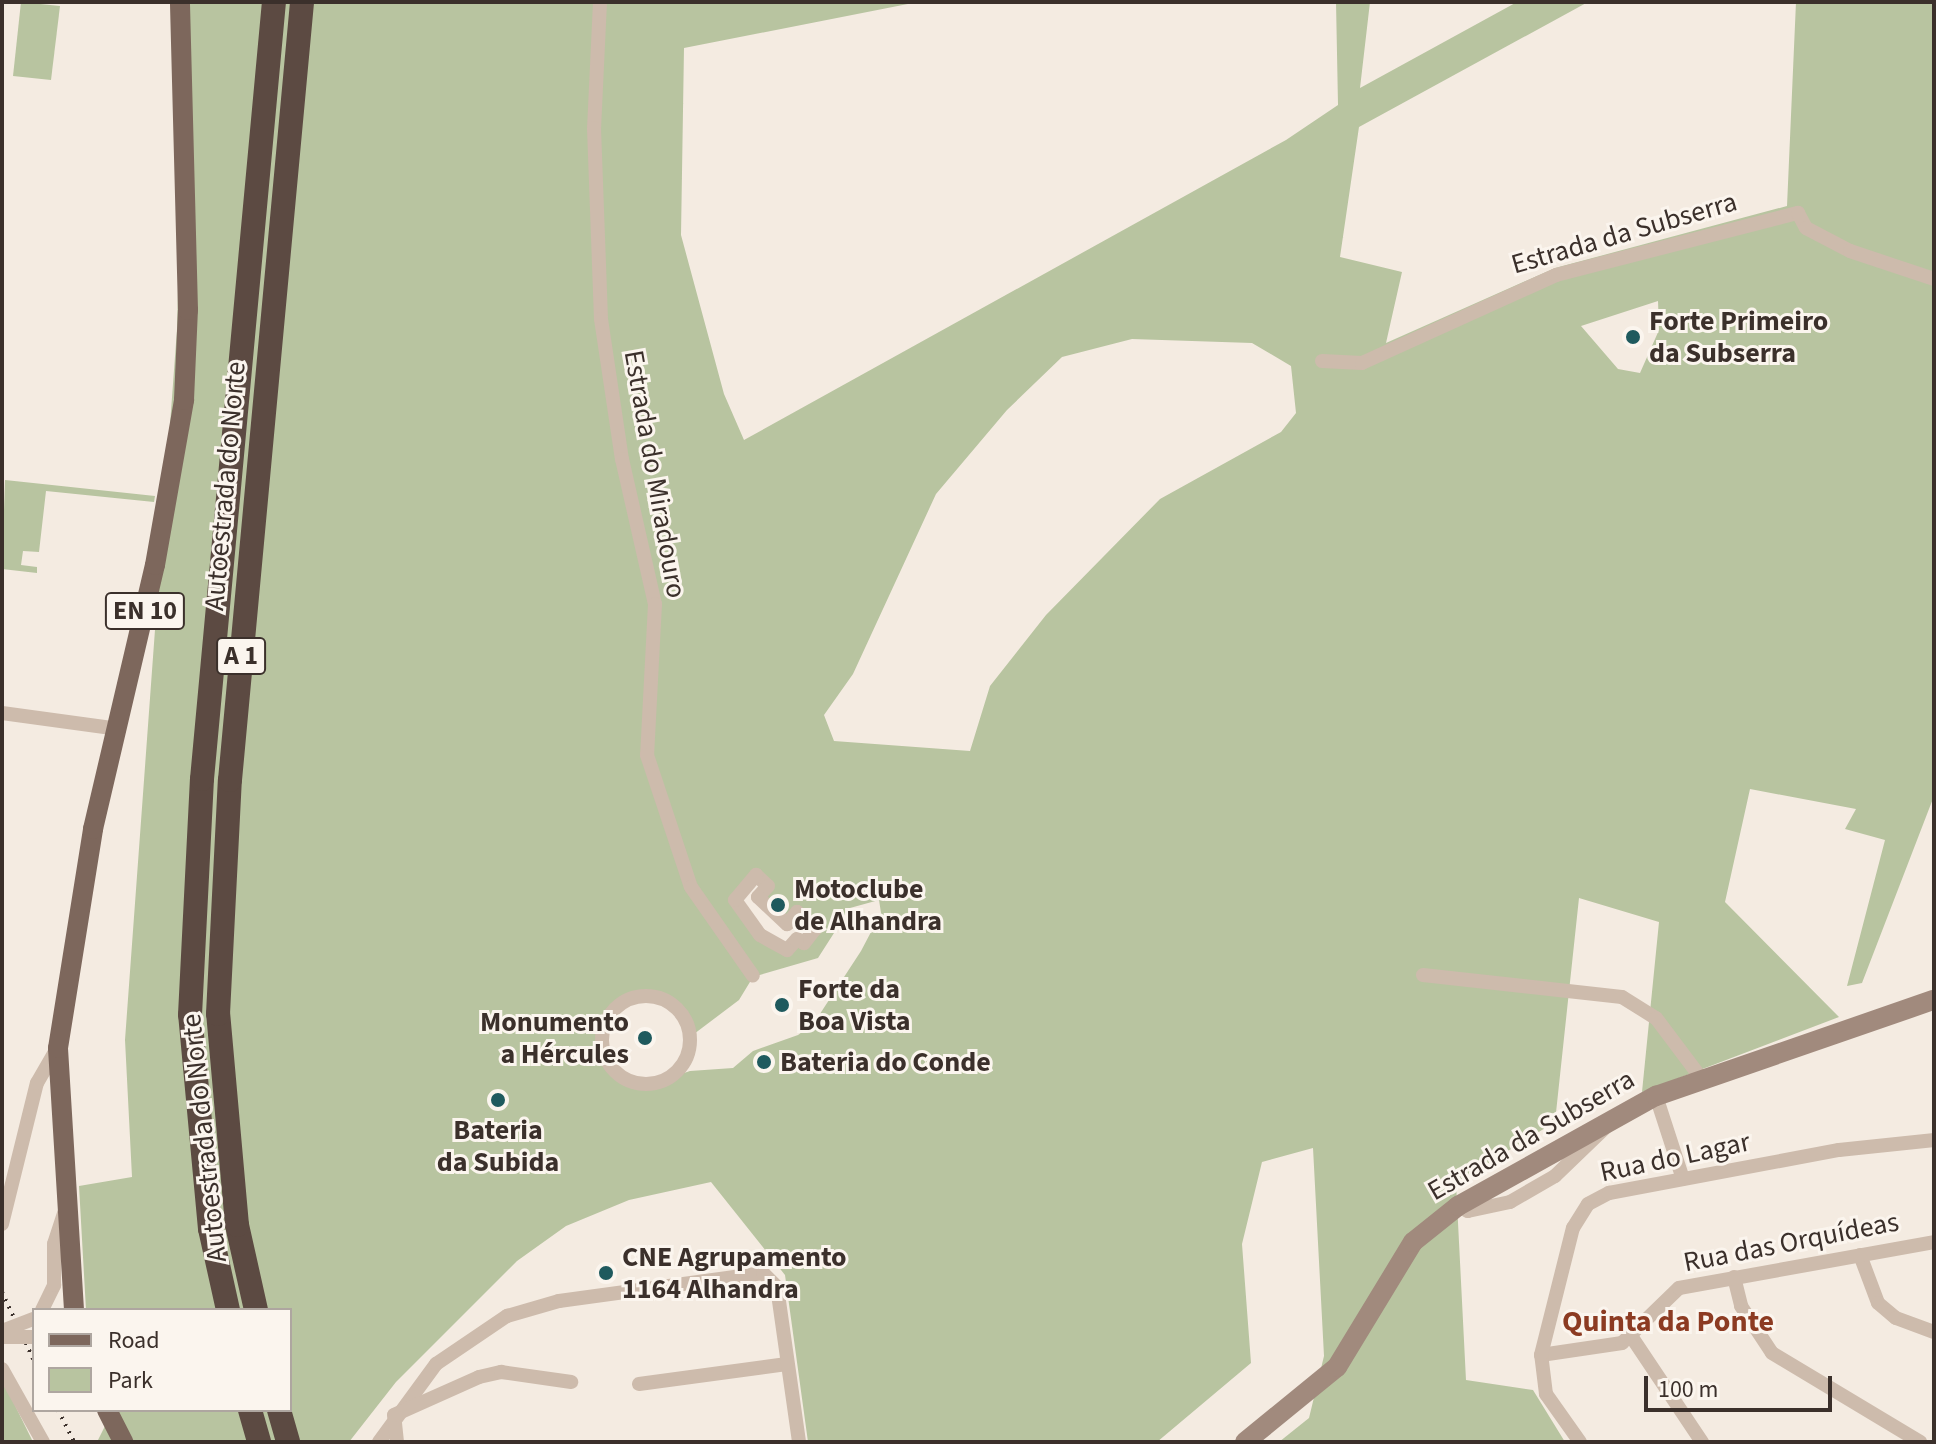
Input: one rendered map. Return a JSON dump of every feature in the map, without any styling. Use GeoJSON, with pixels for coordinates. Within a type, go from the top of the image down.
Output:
{"type":"FeatureCollection","features":[{"type":"Feature","properties":{"kind":"highway","name":"Autoestrada do Norte"},"geometry":{"type":"LineString","coordinates":[[228,1308],[210,1229],[190,1015],[203,763],[274,2]]}},
{"type":"Feature","properties":{"kind":"highway","name":"Autoestrada do Norte"},"geometry":{"type":"LineString","coordinates":[[256,1308],[237,1225],[218,1014],[230,780],[302,2]]}},
{"type":"Feature","properties":{"kind":"highway"},"geometry":{"type":"LineString","coordinates":[[251,1412],[259,1442]]}},
{"type":"Feature","properties":{"kind":"highway"},"geometry":{"type":"LineString","coordinates":[[280,1412],[288,1442]]}},
{"type":"Feature","properties":{"kind":"main road","name":"EN 10"},"geometry":{"type":"LineString","coordinates":[[74,1308],[64,1214],[58,1048],[93,829],[119,729],[157,552],[186,373],[180,2]]}},
{"type":"Feature","properties":{"kind":"main road"},"geometry":{"type":"LineString","coordinates":[[108,1412],[123,1442]]}},
{"type":"Feature","properties":{"kind":"street","name":"Estrada do Miradouro"},"geometry":{"type":"LineString","coordinates":[[600,2],[594,128],[601,319],[622,459],[655,604],[647,755],[691,887],[753,976]]}},
{"type":"Feature","properties":{"kind":"street","name":"Estrada da Subserra"},"geometry":{"type":"LineString","coordinates":[[1322,361],[1362,363],[1556,275],[1798,213],[1806,228],[1850,251],[1934,279]]}},
{"type":"Feature","properties":{"kind":"street"},"geometry":{"type":"LineString","coordinates":[[2,713],[119,729]]}},
{"type":"Feature","properties":{"kind":"street"},"geometry":{"type":"LineString","coordinates":[[756,875],[768,886],[758,897],[777,915],[787,924],[797,912],[815,929],[804,943],[797,939],[787,950],[760,935],[735,900],[756,875]]}},
{"type":"Feature","properties":{"kind":"street"},"geometry":{"type":"LineString","coordinates":[[1423,975],[1622,997],[1656,1018],[1701,1078]]}},
{"type":"Feature","properties":{"kind":"street"},"geometry":{"type":"LineString","coordinates":[[660,998],[684,1017],[690,1048],[669,1078],[633,1082],[607,1061],[603,1031],[612,1013],[628,999],[660,998]]}},
{"type":"Feature","properties":{"kind":"street","name":"Estrada da Subserra"},"geometry":{"type":"LineString","coordinates":[[1245,1442],[1337,1367],[1413,1242],[1458,1206],[1656,1096],[1934,1000]]}},
{"type":"Feature","properties":{"kind":"street"},"geometry":{"type":"LineString","coordinates":[[2,1224],[37,1083],[58,1048]]}},
{"type":"Feature","properties":{"kind":"street"},"geometry":{"type":"LineString","coordinates":[[1656,1096],[1683,1179]]}},
{"type":"Feature","properties":{"kind":"street","name":"Rua do Lagar"},"geometry":{"type":"LineString","coordinates":[[1580,1442],[1546,1394],[1541,1355],[1581,1213],[1609,1193],[1934,1140]]}},
{"type":"Feature","properties":{"kind":"street"},"geometry":{"type":"LineString","coordinates":[[43,1308],[50,1294],[54,1244],[64,1214]]}},
{"type":"Feature","properties":{"kind":"street","name":"Rua das Orquídeas"},"geometry":{"type":"LineString","coordinates":[[1541,1355],[1606,1350],[1631,1336],[1671,1292],[1734,1277],[1934,1242]]}},
{"type":"Feature","properties":{"kind":"street"},"geometry":{"type":"LineString","coordinates":[[1860,1255],[1878,1303],[1920,1330],[1934,1332]]}},
{"type":"Feature","properties":{"kind":"street"},"geometry":{"type":"LineString","coordinates":[[379,1442],[394,1415],[457,1346],[524,1310],[763,1273],[777,1287],[799,1442]]}},
{"type":"Feature","properties":{"kind":"street"},"geometry":{"type":"LineString","coordinates":[[1734,1277],[1741,1306],[1772,1353],[1920,1442]]}},
{"type":"Feature","properties":{"kind":"street"},"geometry":{"type":"LineString","coordinates":[[2,1331],[32,1320]]}},
{"type":"Feature","properties":{"kind":"street"},"geometry":{"type":"LineString","coordinates":[[1631,1336],[1702,1442]]}},
{"type":"Feature","properties":{"kind":"street"},"geometry":{"type":"LineString","coordinates":[[2,1337],[32,1337]]}},
{"type":"Feature","properties":{"kind":"street"},"geometry":{"type":"LineString","coordinates":[[639,1384],[787,1364]]}},
{"type":"Feature","properties":{"kind":"street"},"geometry":{"type":"LineString","coordinates":[[3,1371],[43,1442]]}},
{"type":"Feature","properties":{"kind":"street"},"geometry":{"type":"LineString","coordinates":[[394,1415],[501,1372],[571,1382]]}},
{"type":"Feature","properties":{"kind":"street"},"geometry":{"type":"LineString","coordinates":[[394,1415],[397,1442]]}},
{"type":"Feature","properties":{"kind":"green space"},"geometry":{"type":"Polygon","coordinates":[[[21,2],[60,6],[51,80],[13,76],[21,2]]]}},
{"type":"Feature","properties":{"kind":"green space"},"geometry":{"type":"Polygon","coordinates":[[[185,2],[918,2],[684,48],[681,235],[724,394],[744,440],[1286,140],[1338,105],[1336,2],[1370,2],[1360,88],[1517,2],[1588,2],[1359,127],[1340,257],[1402,272],[1386,343],[1555,268],[1787,206],[1796,2],[1934,2],[1934,796],[1862,983],[1847,986],[1885,840],[1845,829],[1856,809],[1750,789],[1725,902],[1839,1017],[1642,1092],[1659,922],[1579,898],[1555,1122],[1456,1183],[1466,1380],[1533,1390],[1565,1442],[1279,1442],[1309,1418],[1324,1356],[1313,1148],[1262,1162],[1242,1244],[1251,1363],[1157,1442],[808,1442],[785,1275],[711,1182],[629,1200],[566,1226],[517,1261],[396,1382],[349,1442],[97,1442],[112,1412],[292,1412],[292,1308],[86,1308],[79,1186],[132,1177],[125,1040],[177,329],[185,2]],[[1658,301],[1581,326],[1618,369],[1640,373],[1659,330],[1658,301]],[[1132,339],[1062,357],[1007,410],[936,494],[853,674],[824,715],[834,741],[970,751],[990,686],[1046,615],[1160,499],[1281,432],[1296,413],[1291,366],[1252,343],[1132,339]],[[757,875],[735,901],[760,935],[787,950],[815,929],[797,913],[787,924],[758,897],[768,886],[757,875]],[[879,900],[850,908],[818,958],[753,977],[739,1000],[690,1037],[684,1017],[670,1002],[649,996],[628,999],[606,1022],[607,1061],[624,1078],[654,1083],[690,1071],[733,1068],[753,1051],[798,1035],[814,1023],[861,951],[881,913],[879,900]]]}},
{"type":"Feature","properties":{"kind":"green space"},"geometry":{"type":"Polygon","coordinates":[[[5,480],[155,496],[154,502],[46,491],[39,552],[23,551],[21,565],[37,567],[37,573],[2,569],[5,480]]]}},
{"type":"Feature","properties":{"kind":"green space"},"geometry":{"type":"Polygon","coordinates":[[[3,1381],[33,1442],[2,1442],[3,1381]]]}},
{"type":"Feature","properties":{"kind":"railway"},"geometry":{"type":"LineString","coordinates":[[2,1292],[32,1357]]}},
{"type":"Feature","properties":{"kind":"railway"},"geometry":{"type":"LineString","coordinates":[[59,1412],[74,1442]]}},
{"type":"Feature","properties":{"kind":"place","name":"Forte Primeiro da Subserra"},"geometry":{"type":"Point","coordinates":[1633,337]}},
{"type":"Feature","properties":{"kind":"place","name":"Motoclube de Alhandra"},"geometry":{"type":"Point","coordinates":[778,905]}},
{"type":"Feature","properties":{"kind":"place","name":"Forte da Boa Vista"},"geometry":{"type":"Point","coordinates":[782,1005]}},
{"type":"Feature","properties":{"kind":"place","name":"Monumento a Hércules"},"geometry":{"type":"Point","coordinates":[645,1038]}},
{"type":"Feature","properties":{"kind":"place","name":"Bateria do Conde"},"geometry":{"type":"Point","coordinates":[764,1062]}},
{"type":"Feature","properties":{"kind":"place","name":"Bateria da Subida"},"geometry":{"type":"Point","coordinates":[498,1100]}},
{"type":"Feature","properties":{"kind":"place","name":"CNE Agrupamento 1164 Alhandra"},"geometry":{"type":"Point","coordinates":[606,1273]}},
{"type":"Feature","properties":{"kind":"district","name":"Quinta da Ponte"},"geometry":{"type":"Point","coordinates":[1668,1322]}}]}
